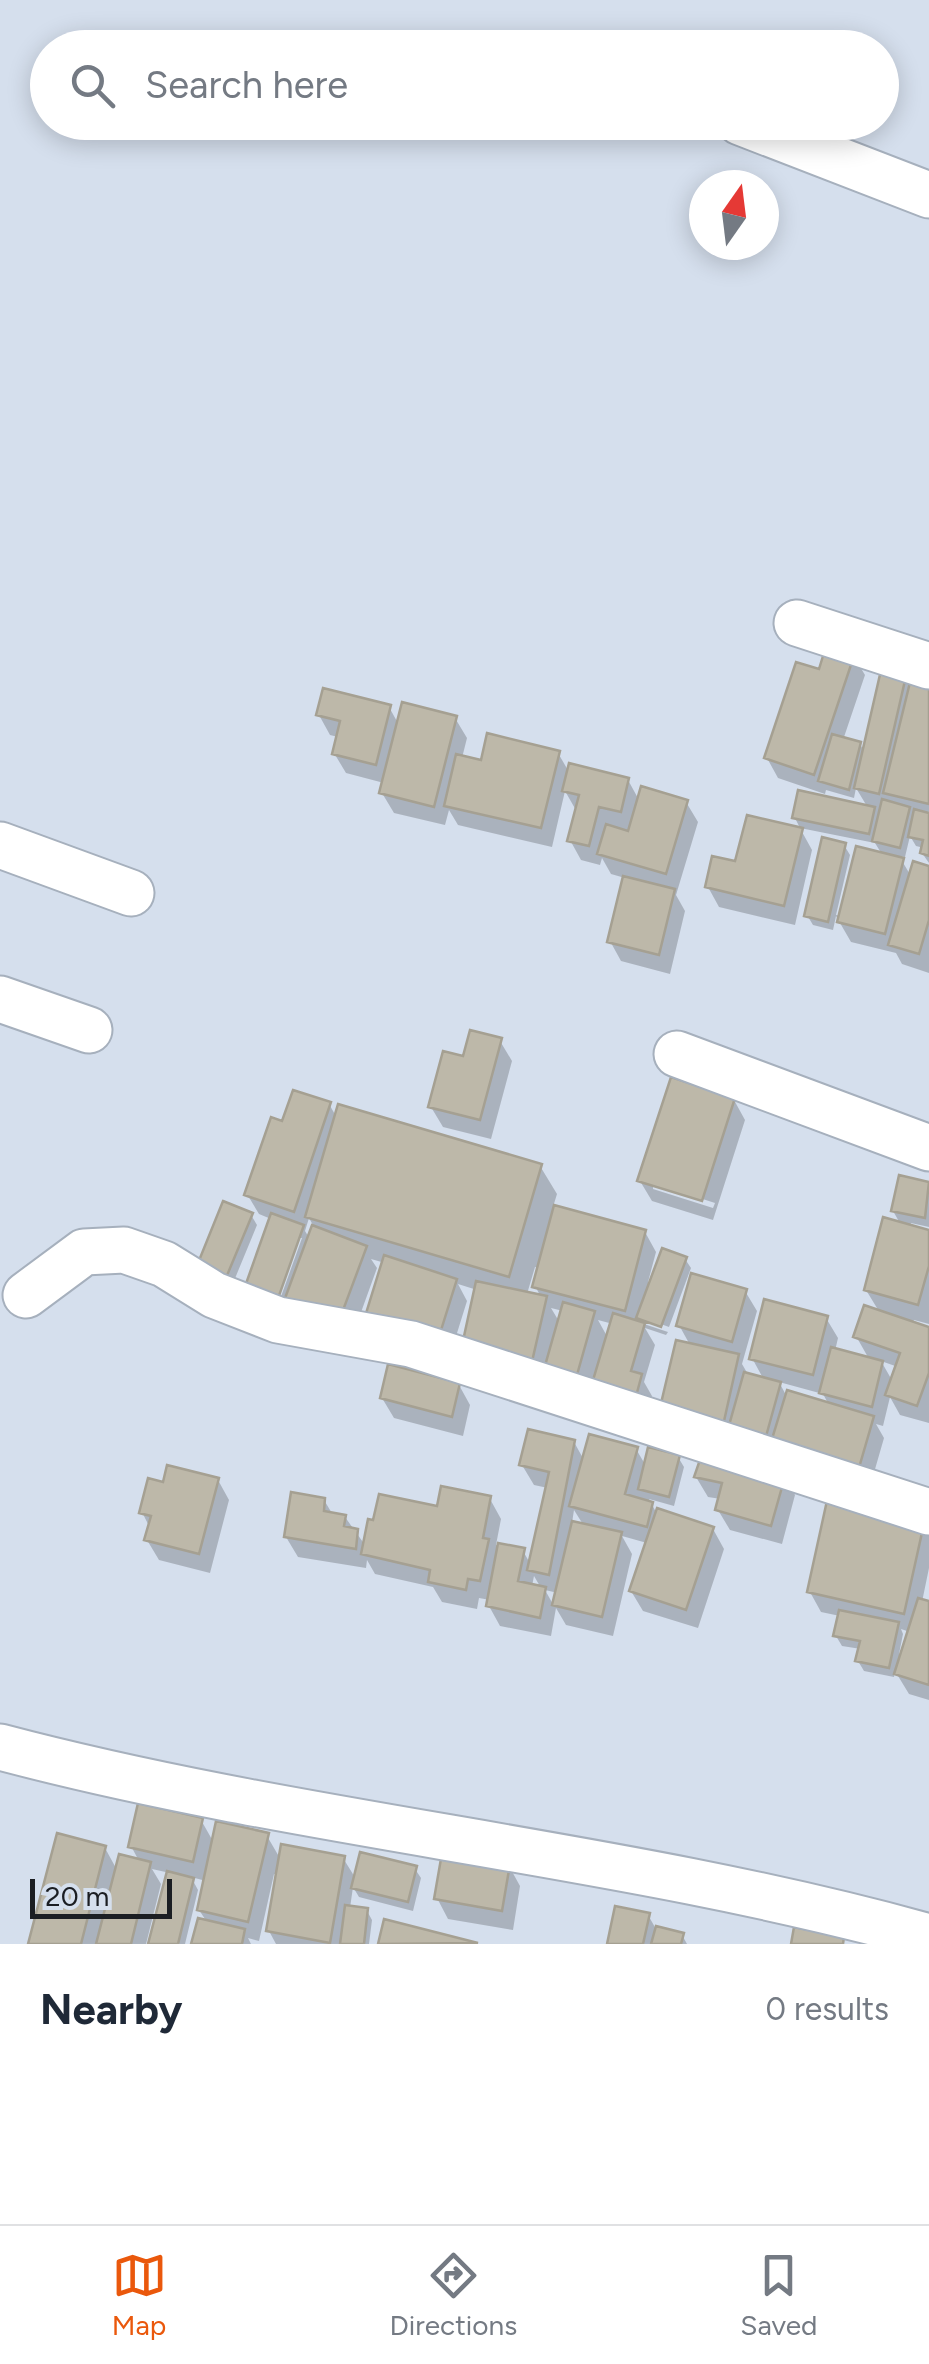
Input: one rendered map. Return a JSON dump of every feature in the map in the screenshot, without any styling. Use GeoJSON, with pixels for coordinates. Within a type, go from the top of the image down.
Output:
{"type":"FeatureCollection","features":[{"type":"Feature","properties":{"kind":"street"},"geometry":{"type":"LineString","coordinates":[[787,140],[929,195]]}},
{"type":"Feature","properties":{"kind":"street"},"geometry":{"type":"LineString","coordinates":[[797,623],[929,666]]}},
{"type":"Feature","properties":{"kind":"street"},"geometry":{"type":"LineString","coordinates":[[0,845],[131,893]]}},
{"type":"Feature","properties":{"kind":"street"},"geometry":{"type":"LineString","coordinates":[[0,1000],[89,1030]]}},
{"type":"Feature","properties":{"kind":"street"},"geometry":{"type":"LineString","coordinates":[[676,1054],[929,1148]]}},
{"type":"Feature","properties":{"kind":"street"},"geometry":{"type":"LineString","coordinates":[[26,1296],[84,1252],[124,1250],[164,1264],[214,1295],[278,1320],[411,1344],[929,1512]]}},
{"type":"Feature","properties":{"kind":"street"},"geometry":{"type":"LineString","coordinates":[[0,1747],[349,1821],[703,1884],[929,1937]]}},
{"type":"Feature","properties":{"kind":"building"},"geometry":{"type":"Polygon","coordinates":[[[827,643],[855,653],[814,775],[764,758],[796,662],[819,669],[827,643]]]}},
{"type":"Feature","properties":{"kind":"building"},"geometry":{"type":"Polygon","coordinates":[[[884,657],[909,663],[879,794],[854,788],[884,657]]]}},
{"type":"Feature","properties":{"kind":"building"},"geometry":{"type":"Polygon","coordinates":[[[913,670],[929,674],[929,804],[883,793],[913,670]]]}},
{"type":"Feature","properties":{"kind":"building"},"geometry":{"type":"Polygon","coordinates":[[[323,688],[391,705],[376,765],[332,754],[340,721],[316,715],[323,688]]]}},
{"type":"Feature","properties":{"kind":"building"},"geometry":{"type":"Polygon","coordinates":[[[402,702],[457,716],[434,807],[379,793],[402,702]]]}},
{"type":"Feature","properties":{"kind":"building"},"geometry":{"type":"Polygon","coordinates":[[[487,733],[560,751],[541,828],[444,806],[456,754],[481,760],[487,733]]]}},
{"type":"Feature","properties":{"kind":"building"},"geometry":{"type":"Polygon","coordinates":[[[832,734],[861,742],[849,790],[818,781],[832,734]]]}},
{"type":"Feature","properties":{"kind":"building"},"geometry":{"type":"Polygon","coordinates":[[[569,763],[629,778],[621,812],[599,807],[589,846],[567,841],[579,795],[562,791],[569,763]]]}},
{"type":"Feature","properties":{"kind":"building"},"geometry":{"type":"Polygon","coordinates":[[[641,786],[688,800],[666,874],[597,854],[606,824],[628,831],[641,786]]]}},
{"type":"Feature","properties":{"kind":"building"},"geometry":{"type":"Polygon","coordinates":[[[798,790],[875,807],[869,834],[792,818],[798,790]]]}},
{"type":"Feature","properties":{"kind":"building"},"geometry":{"type":"Polygon","coordinates":[[[882,799],[910,807],[900,848],[872,841],[882,799]]]}},
{"type":"Feature","properties":{"kind":"building"},"geometry":{"type":"Polygon","coordinates":[[[914,809],[929,813],[929,856],[920,853],[923,840],[908,837],[914,809]]]}},
{"type":"Feature","properties":{"kind":"building"},"geometry":{"type":"Polygon","coordinates":[[[747,815],[803,828],[784,906],[705,887],[712,856],[735,861],[747,815]]]}},
{"type":"Feature","properties":{"kind":"building"},"geometry":{"type":"Polygon","coordinates":[[[822,837],[846,843],[828,922],[804,916],[822,837]]]}},
{"type":"Feature","properties":{"kind":"building"},"geometry":{"type":"Polygon","coordinates":[[[856,846],[904,858],[885,934],[837,922],[856,846]]]}},
{"type":"Feature","properties":{"kind":"building"},"geometry":{"type":"Polygon","coordinates":[[[913,861],[929,866],[929,920],[919,954],[888,945],[913,861]]]}},
{"type":"Feature","properties":{"kind":"building"},"geometry":{"type":"Polygon","coordinates":[[[623,876],[675,889],[659,955],[607,942],[623,876]]]}},
{"type":"Feature","properties":{"kind":"building"},"geometry":{"type":"Polygon","coordinates":[[[470,1030],[502,1038],[480,1120],[428,1107],[443,1051],[463,1056],[470,1030]]]}},
{"type":"Feature","properties":{"kind":"building"},"geometry":{"type":"Polygon","coordinates":[[[671,1077],[735,1098],[702,1201],[637,1181],[671,1077]]]}},
{"type":"Feature","properties":{"kind":"building"},"geometry":{"type":"Polygon","coordinates":[[[293,1090],[331,1102],[294,1212],[244,1195],[271,1117],[282,1121],[293,1090]]]}},
{"type":"Feature","properties":{"kind":"building"},"geometry":{"type":"Polygon","coordinates":[[[338,1104],[542,1164],[509,1277],[305,1217],[338,1104]]]}},
{"type":"Feature","properties":{"kind":"building"},"geometry":{"type":"Polygon","coordinates":[[[899,1175],[929,1182],[925,1218],[891,1211],[899,1175]]]}},
{"type":"Feature","properties":{"kind":"building"},"geometry":{"type":"Polygon","coordinates":[[[223,1201],[253,1213],[223,1285],[194,1273],[223,1201]]]}},
{"type":"Feature","properties":{"kind":"building"},"geometry":{"type":"Polygon","coordinates":[[[554,1205],[646,1230],[625,1311],[532,1287],[554,1205]]]}},
{"type":"Feature","properties":{"kind":"building"},"geometry":{"type":"Polygon","coordinates":[[[271,1213],[304,1225],[275,1307],[242,1295],[271,1213]]]}},
{"type":"Feature","properties":{"kind":"building"},"geometry":{"type":"Polygon","coordinates":[[[883,1217],[929,1230],[929,1266],[918,1305],[864,1290],[883,1217]]]}},
{"type":"Feature","properties":{"kind":"building"},"geometry":{"type":"Polygon","coordinates":[[[312,1225],[367,1246],[339,1321],[284,1301],[312,1225]]]}},
{"type":"Feature","properties":{"kind":"building"},"geometry":{"type":"Polygon","coordinates":[[[662,1248],[687,1257],[661,1327],[636,1318],[662,1248]]]}},
{"type":"Feature","properties":{"kind":"building"},"geometry":{"type":"Polygon","coordinates":[[[384,1255],[457,1279],[437,1343],[364,1320],[384,1255]]]}},
{"type":"Feature","properties":{"kind":"building"},"geometry":{"type":"Polygon","coordinates":[[[691,1273],[747,1289],[732,1342],[676,1326],[691,1273]]]}},
{"type":"Feature","properties":{"kind":"building"},"geometry":{"type":"Polygon","coordinates":[[[476,1281],[547,1296],[531,1366],[461,1350],[476,1281]]]}},
{"type":"Feature","properties":{"kind":"building"},"geometry":{"type":"Polygon","coordinates":[[[764,1299],[828,1316],[813,1375],[749,1359],[764,1299]]]}},
{"type":"Feature","properties":{"kind":"building"},"geometry":{"type":"Polygon","coordinates":[[[563,1302],[595,1311],[573,1389],[541,1380],[563,1302]]]}},
{"type":"Feature","properties":{"kind":"building"},"geometry":{"type":"Polygon","coordinates":[[[864,1305],[929,1327],[929,1373],[917,1406],[885,1395],[900,1353],[853,1337],[864,1305]]]}},
{"type":"Feature","properties":{"kind":"building"},"geometry":{"type":"Polygon","coordinates":[[[613,1313],[645,1323],[631,1371],[642,1374],[635,1400],[591,1387],[613,1313]]]}},
{"type":"Feature","properties":{"kind":"building"},"geometry":{"type":"Polygon","coordinates":[[[676,1340],[739,1354],[722,1430],[658,1416],[676,1340]]]}},
{"type":"Feature","properties":{"kind":"building"},"geometry":{"type":"Polygon","coordinates":[[[831,1347],[883,1361],[872,1407],[819,1393],[831,1347]]]}},
{"type":"Feature","properties":{"kind":"building"},"geometry":{"type":"Polygon","coordinates":[[[388,1364],[460,1383],[452,1417],[380,1398],[388,1364]]]}},
{"type":"Feature","properties":{"kind":"building"},"geometry":{"type":"Polygon","coordinates":[[[744,1372],[781,1382],[765,1440],[728,1429],[744,1372]]]}},
{"type":"Feature","properties":{"kind":"building"},"geometry":{"type":"Polygon","coordinates":[[[787,1390],[874,1416],[856,1478],[768,1452],[787,1390]]]}},
{"type":"Feature","properties":{"kind":"building"},"geometry":{"type":"Polygon","coordinates":[[[528,1429],[575,1440],[549,1575],[527,1570],[549,1472],[519,1465],[528,1429]]]}},
{"type":"Feature","properties":{"kind":"building"},"geometry":{"type":"Polygon","coordinates":[[[589,1434],[638,1447],[625,1494],[653,1502],[647,1527],[569,1506],[589,1434]]]}},
{"type":"Feature","properties":{"kind":"building"},"geometry":{"type":"Polygon","coordinates":[[[648,1447],[680,1455],[669,1497],[638,1489],[648,1447]]]}},
{"type":"Feature","properties":{"kind":"building"},"geometry":{"type":"Polygon","coordinates":[[[703,1451],[786,1473],[771,1526],[715,1510],[722,1483],[694,1477],[703,1451]]]}},
{"type":"Feature","properties":{"kind":"building"},"geometry":{"type":"Polygon","coordinates":[[[167,1465],[219,1478],[199,1554],[144,1540],[151,1516],[139,1513],[148,1478],[163,1482],[167,1465]]]}},
{"type":"Feature","properties":{"kind":"building"},"geometry":{"type":"Polygon","coordinates":[[[441,1486],[491,1496],[483,1538],[489,1539],[480,1581],[468,1579],[466,1590],[428,1582],[430,1570],[361,1554],[368,1519],[373,1520],[379,1494],[437,1506],[441,1486]]]}},
{"type":"Feature","properties":{"kind":"building"},"geometry":{"type":"Polygon","coordinates":[[[291,1492],[325,1498],[324,1511],[346,1515],[344,1526],[358,1529],[356,1549],[284,1537],[291,1492]]]}},
{"type":"Feature","properties":{"kind":"building"},"geometry":{"type":"Polygon","coordinates":[[[828,1496],[925,1519],[904,1614],[807,1592],[828,1496]]]}},
{"type":"Feature","properties":{"kind":"building"},"geometry":{"type":"Polygon","coordinates":[[[657,1508],[714,1527],[686,1610],[629,1591],[657,1508]]]}},
{"type":"Feature","properties":{"kind":"building"},"geometry":{"type":"Polygon","coordinates":[[[572,1521],[622,1532],[602,1617],[552,1605],[572,1521]]]}},
{"type":"Feature","properties":{"kind":"building"},"geometry":{"type":"Polygon","coordinates":[[[498,1543],[525,1548],[518,1581],[546,1587],[540,1618],[486,1606],[498,1543]]]}},
{"type":"Feature","properties":{"kind":"building"},"geometry":{"type":"Polygon","coordinates":[[[918,1598],[929,1601],[929,1685],[894,1674],[918,1598]]]}},
{"type":"Feature","properties":{"kind":"building"},"geometry":{"type":"Polygon","coordinates":[[[839,1610],[899,1622],[889,1668],[855,1661],[860,1641],[833,1636],[839,1610]]]}},
{"type":"Feature","properties":{"kind":"building"},"geometry":{"type":"Polygon","coordinates":[[[138,1803],[203,1818],[193,1862],[128,1847],[138,1803]]]}},
{"type":"Feature","properties":{"kind":"building"},"geometry":{"type":"Polygon","coordinates":[[[216,1821],[269,1833],[248,1922],[197,1910],[216,1821]]]}},
{"type":"Feature","properties":{"kind":"building"},"geometry":{"type":"Polygon","coordinates":[[[57,1833],[106,1846],[81,1944],[28,1944],[57,1833]]]}},
{"type":"Feature","properties":{"kind":"building"},"geometry":{"type":"Polygon","coordinates":[[[281,1844],[345,1856],[330,1943],[266,1931],[281,1844]]]}},
{"type":"Feature","properties":{"kind":"building"},"geometry":{"type":"Polygon","coordinates":[[[360,1852],[417,1866],[408,1902],[351,1888],[360,1852]]]}},
{"type":"Feature","properties":{"kind":"building"},"geometry":{"type":"Polygon","coordinates":[[[442,1853],[510,1864],[502,1911],[434,1899],[442,1853]]]}},
{"type":"Feature","properties":{"kind":"building"},"geometry":{"type":"Polygon","coordinates":[[[119,1854],[151,1862],[131,1944],[96,1944],[119,1854]]]}},
{"type":"Feature","properties":{"kind":"building"},"geometry":{"type":"Polygon","coordinates":[[[167,1871],[194,1878],[178,1944],[148,1944],[167,1871]]]}},
{"type":"Feature","properties":{"kind":"building"},"geometry":{"type":"Polygon","coordinates":[[[345,1905],[368,1908],[364,1944],[340,1944],[345,1905]]]}},
{"type":"Feature","properties":{"kind":"building"},"geometry":{"type":"Polygon","coordinates":[[[615,1906],[650,1913],[643,1944],[607,1944],[615,1906]]]}},
{"type":"Feature","properties":{"kind":"building"},"geometry":{"type":"Polygon","coordinates":[[[198,1918],[245,1929],[242,1944],[191,1944],[198,1918]]]}},
{"type":"Feature","properties":{"kind":"building"},"geometry":{"type":"Polygon","coordinates":[[[384,1919],[478,1943],[378,1944],[384,1919]]]}},
{"type":"Feature","properties":{"kind":"building"},"geometry":{"type":"Polygon","coordinates":[[[656,1926],[684,1933],[681,1944],[651,1944],[656,1926]]]}},
{"type":"Feature","properties":{"kind":"building"},"geometry":{"type":"Polygon","coordinates":[[[794,1927],[844,1937],[843,1944],[791,1944],[794,1927]]]}}]}
